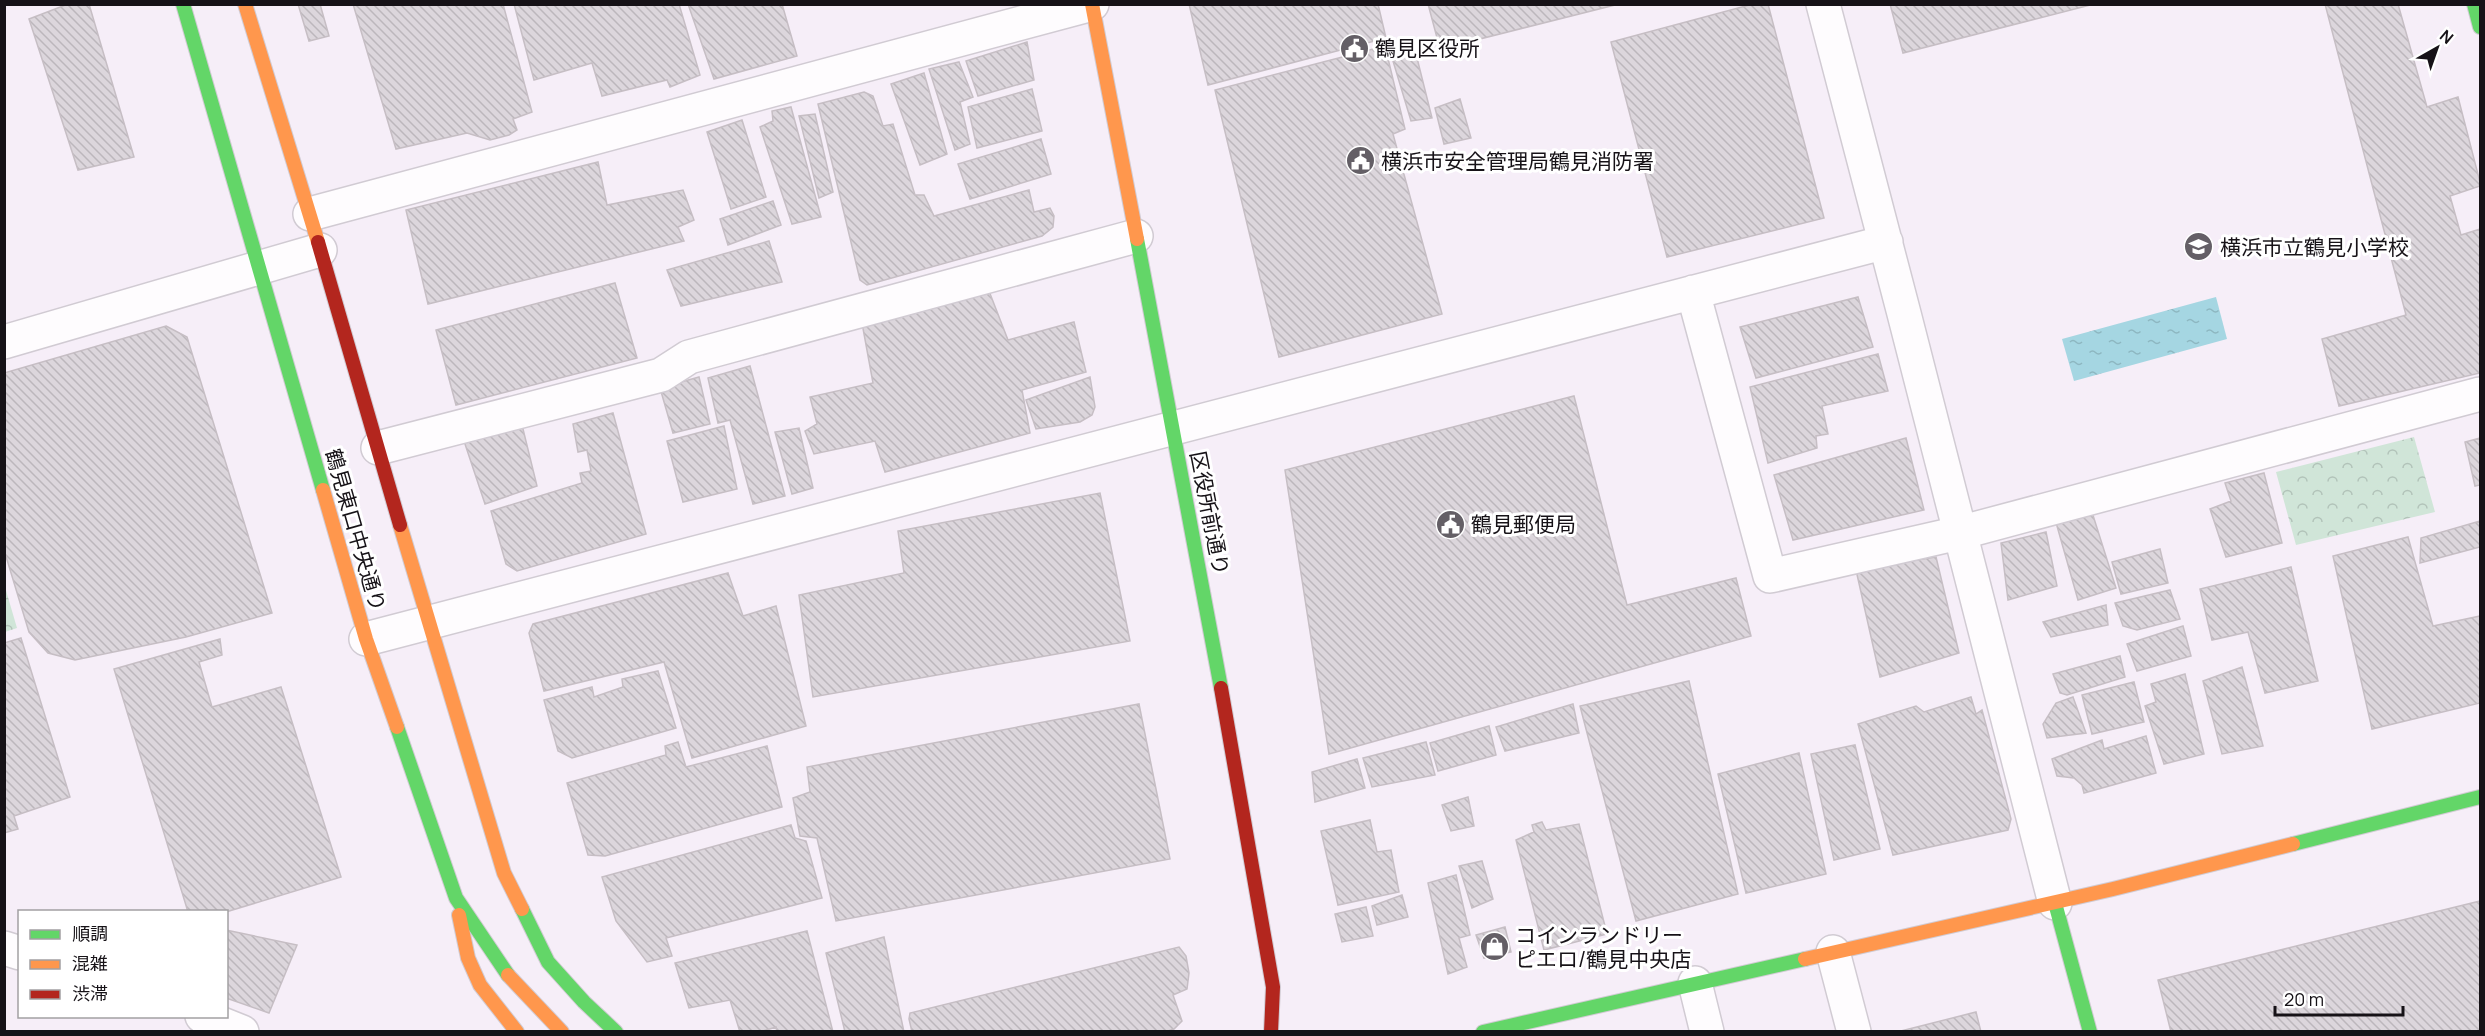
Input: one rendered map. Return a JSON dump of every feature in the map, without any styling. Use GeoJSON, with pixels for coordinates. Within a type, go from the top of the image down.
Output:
{"type":"FeatureCollection","features":[{"type":"Feature","properties":{"kind":"street","name":"鶴見東口中央通り"},"geometry":{"type":"LineString","coordinates":[[183,4],[366,639],[456,898],[506,972],[562,1032]]}},
{"type":"Feature","properties":{"kind":"street","name":"鶴見東口中央通り"},"geometry":{"type":"LineString","coordinates":[[245,4],[310,214],[428,623],[504,873],[548,962],[584,1002],[616,1032]]}},
{"type":"Feature","properties":{"kind":"street"},"geometry":{"type":"LineString","coordinates":[[310,214],[1092,4]]}},
{"type":"Feature","properties":{"kind":"street","name":"区役所前通り"},"geometry":{"type":"LineString","coordinates":[[1092,4],[1206,603],[1273,987],[1271,1032]]}},
{"type":"Feature","properties":{"kind":"street"},"geometry":{"type":"LineString","coordinates":[[1823,4],[2090,1032]]}},
{"type":"Feature","properties":{"kind":"street"},"geometry":{"type":"LineString","coordinates":[[2474,4],[2481,27]]}},
{"type":"Feature","properties":{"kind":"street"},"geometry":{"type":"LineString","coordinates":[[378,448],[661,375],[689,357],[1136,236]]}},
{"type":"Feature","properties":{"kind":"street"},"geometry":{"type":"LineString","coordinates":[[366,639],[1886,242]]}},
{"type":"Feature","properties":{"kind":"street"},"geometry":{"type":"LineString","coordinates":[[4,342],[320,250]]}},
{"type":"Feature","properties":{"kind":"street"},"geometry":{"type":"LineString","coordinates":[[1693,292],[1770,576],[1959,533],[2481,394]]}},
{"type":"Feature","properties":{"kind":"street"},"geometry":{"type":"LineString","coordinates":[[1483,1032],[2055,903],[2481,796]]}},
{"type":"Feature","properties":{"kind":"street"},"geometry":{"type":"LineString","coordinates":[[456,898],[468,958],[480,985],[508,1029]]}},
{"type":"Feature","properties":{"kind":"street"},"geometry":{"type":"LineString","coordinates":[[1833,952],[1854,1032]]}},
{"type":"Feature","properties":{"kind":"street"},"geometry":{"type":"LineString","coordinates":[[1695,983],[1707,1032]]}},
{"type":"Feature","properties":{"kind":"street"},"geometry":{"type":"LineString","coordinates":[[205,1018],[242,1032]]}},
{"type":"Feature","properties":{"kind":"green space"},"geometry":{"type":"Polygon","coordinates":[[[2414,437],[2435,512],[2296,545],[2276,472],[2414,437]]]}},
{"type":"Feature","properties":{"kind":"green space"},"geometry":{"type":"Polygon","coordinates":[[[5,587],[17,628],[4,632],[5,587]]]}},
{"type":"Feature","properties":{"kind":"water"},"geometry":{"type":"Polygon","coordinates":[[[2216,297],[2227,339],[2074,381],[2062,339],[2216,297]]]}},
{"type":"Feature","properties":{"kind":"building"},"geometry":{"type":"Polygon","coordinates":[[[68,4],[89,4],[134,157],[78,170],[29,19],[68,4]]]}},
{"type":"Feature","properties":{"kind":"building"},"geometry":{"type":"Polygon","coordinates":[[[298,4],[320,4],[329,36],[309,41],[298,4]]]}},
{"type":"Feature","properties":{"kind":"building"},"geometry":{"type":"Polygon","coordinates":[[[353,4],[503,4],[532,112],[513,119],[517,130],[509,135],[490,140],[467,133],[396,149],[353,4]]]}},
{"type":"Feature","properties":{"kind":"building"},"geometry":{"type":"Polygon","coordinates":[[[514,4],[679,4],[700,75],[670,87],[667,80],[602,96],[592,63],[534,80],[514,4]]]}},
{"type":"Feature","properties":{"kind":"building"},"geometry":{"type":"Polygon","coordinates":[[[688,4],[782,4],[797,56],[714,79],[688,4]]]}},
{"type":"Feature","properties":{"kind":"building"},"geometry":{"type":"Polygon","coordinates":[[[1189,4],[1378,4],[1386,38],[1208,85],[1189,4]]]}},
{"type":"Feature","properties":{"kind":"building"},"geometry":{"type":"Polygon","coordinates":[[[1428,4],[1619,4],[1440,49],[1428,4]]]}},
{"type":"Feature","properties":{"kind":"building"},"geometry":{"type":"Polygon","coordinates":[[[1753,4],[1768,4],[1824,218],[1667,257],[1611,42],[1753,4]]]}},
{"type":"Feature","properties":{"kind":"building"},"geometry":{"type":"Polygon","coordinates":[[[1890,4],[2094,4],[1903,53],[1890,4]]]}},
{"type":"Feature","properties":{"kind":"building"},"geometry":{"type":"Polygon","coordinates":[[[2325,4],[2398,4],[2427,107],[2458,97],[2480,182],[2480,186],[2450,196],[2461,235],[2480,229],[2480,373],[2339,406],[2322,339],[2406,315],[2325,4]]]}},
{"type":"Feature","properties":{"kind":"building"},"geometry":{"type":"Polygon","coordinates":[[[1027,42],[1034,80],[978,96],[966,61],[1027,42]]]}},
{"type":"Feature","properties":{"kind":"building"},"geometry":{"type":"Polygon","coordinates":[[[1385,46],[1405,129],[1393,134],[1442,314],[1279,357],[1215,90],[1385,46]]]}},
{"type":"Feature","properties":{"kind":"building"},"geometry":{"type":"Polygon","coordinates":[[[1416,54],[1432,118],[1411,121],[1393,61],[1416,54]]]}},
{"type":"Feature","properties":{"kind":"building"},"geometry":{"type":"Polygon","coordinates":[[[959,62],[973,97],[960,102],[970,144],[955,150],[929,69],[959,62]]]}},
{"type":"Feature","properties":{"kind":"building"},"geometry":{"type":"Polygon","coordinates":[[[924,73],[947,154],[920,165],[891,84],[924,73]]]}},
{"type":"Feature","properties":{"kind":"building"},"geometry":{"type":"Polygon","coordinates":[[[1032,89],[1042,131],[977,148],[968,107],[1032,89]]]}},
{"type":"Feature","properties":{"kind":"building"},"geometry":{"type":"Polygon","coordinates":[[[864,92],[873,96],[883,126],[893,124],[915,195],[924,195],[934,216],[1029,190],[1034,212],[1050,208],[1054,216],[1053,227],[1042,236],[867,285],[860,280],[818,104],[864,92]]]}},
{"type":"Feature","properties":{"kind":"building"},"geometry":{"type":"Polygon","coordinates":[[[1460,99],[1471,138],[1444,144],[1435,108],[1460,99]]]}},
{"type":"Feature","properties":{"kind":"building"},"geometry":{"type":"Polygon","coordinates":[[[791,107],[821,217],[792,224],[760,127],[773,121],[772,111],[791,107]]]}},
{"type":"Feature","properties":{"kind":"building"},"geometry":{"type":"Polygon","coordinates":[[[815,114],[833,192],[819,198],[799,116],[815,114]]]}},
{"type":"Feature","properties":{"kind":"building"},"geometry":{"type":"Polygon","coordinates":[[[742,120],[766,197],[731,209],[707,132],[742,120]]]}},
{"type":"Feature","properties":{"kind":"building"},"geometry":{"type":"Polygon","coordinates":[[[1041,139],[1051,174],[970,199],[958,164],[1041,139]]]}},
{"type":"Feature","properties":{"kind":"building"},"geometry":{"type":"Polygon","coordinates":[[[598,162],[607,205],[683,190],[694,220],[678,227],[684,241],[428,304],[406,210],[598,162]]]}},
{"type":"Feature","properties":{"kind":"building"},"geometry":{"type":"Polygon","coordinates":[[[773,201],[781,225],[728,245],[720,219],[773,201]]]}},
{"type":"Feature","properties":{"kind":"building"},"geometry":{"type":"Polygon","coordinates":[[[769,241],[782,282],[681,306],[667,270],[769,241]]]}},
{"type":"Feature","properties":{"kind":"building"},"geometry":{"type":"Polygon","coordinates":[[[615,283],[637,358],[456,405],[436,330],[615,283]]]}},
{"type":"Feature","properties":{"kind":"building"},"geometry":{"type":"Polygon","coordinates":[[[989,291],[1008,340],[1074,322],[1086,372],[1022,390],[1030,433],[885,472],[875,441],[814,454],[805,431],[817,424],[810,397],[873,383],[862,323],[989,291]]]}},
{"type":"Feature","properties":{"kind":"building"},"geometry":{"type":"Polygon","coordinates":[[[1858,297],[1873,347],[1756,378],[1740,327],[1858,297]]]}},
{"type":"Feature","properties":{"kind":"building"},"geometry":{"type":"Polygon","coordinates":[[[166,326],[187,337],[272,613],[186,637],[75,660],[48,653],[29,632],[4,550],[4,373],[166,326]]]}},
{"type":"Feature","properties":{"kind":"building"},"geometry":{"type":"Polygon","coordinates":[[[1878,354],[1888,391],[1822,406],[1828,434],[1816,436],[1817,448],[1768,463],[1750,387],[1878,354]]]}},
{"type":"Feature","properties":{"kind":"building"},"geometry":{"type":"Polygon","coordinates":[[[750,366],[785,496],[753,504],[730,420],[718,423],[708,378],[750,366]]]}},
{"type":"Feature","properties":{"kind":"building"},"geometry":{"type":"Polygon","coordinates":[[[699,377],[710,424],[673,433],[660,388],[699,377]]]}},
{"type":"Feature","properties":{"kind":"building"},"geometry":{"type":"Polygon","coordinates":[[[1090,377],[1095,407],[1092,415],[1080,422],[1036,429],[1026,400],[1090,377]]]}},
{"type":"Feature","properties":{"kind":"building","name":"鶴見郵便局"},"geometry":{"type":"Polygon","coordinates":[[[1574,396],[1627,605],[1736,578],[1751,636],[1329,754],[1285,470],[1574,396]]]}},
{"type":"Feature","properties":{"kind":"building"},"geometry":{"type":"Polygon","coordinates":[[[613,413],[646,534],[517,571],[506,564],[491,511],[582,483],[580,473],[591,471],[587,450],[578,452],[573,424],[613,413]]]}},
{"type":"Feature","properties":{"kind":"building"},"geometry":{"type":"Polygon","coordinates":[[[522,425],[537,486],[485,504],[464,441],[522,425]]]}},
{"type":"Feature","properties":{"kind":"building"},"geometry":{"type":"Polygon","coordinates":[[[724,426],[737,489],[683,502],[667,441],[724,426]]]}},
{"type":"Feature","properties":{"kind":"building"},"geometry":{"type":"Polygon","coordinates":[[[799,428],[813,488],[792,494],[775,432],[799,428]]]}},
{"type":"Feature","properties":{"kind":"building"},"geometry":{"type":"Polygon","coordinates":[[[1906,438],[1924,510],[1793,540],[1774,475],[1906,438]]]}},
{"type":"Feature","properties":{"kind":"building"},"geometry":{"type":"Polygon","coordinates":[[[2480,438],[2480,485],[2475,486],[2465,442],[2480,438]]]}},
{"type":"Feature","properties":{"kind":"building"},"geometry":{"type":"Polygon","coordinates":[[[2264,473],[2282,543],[2226,557],[2210,509],[2231,501],[2225,483],[2264,473]]]}},
{"type":"Feature","properties":{"kind":"building"},"geometry":{"type":"Polygon","coordinates":[[[1100,493],[1130,641],[813,697],[799,595],[904,573],[898,531],[1100,493]]]}},
{"type":"Feature","properties":{"kind":"building"},"geometry":{"type":"Polygon","coordinates":[[[2091,509],[2116,588],[2078,600],[2055,519],[2091,509]]]}},
{"type":"Feature","properties":{"kind":"building"},"geometry":{"type":"Polygon","coordinates":[[[2480,521],[2480,547],[2420,563],[2421,538],[2480,521]]]}},
{"type":"Feature","properties":{"kind":"building"},"geometry":{"type":"Polygon","coordinates":[[[2046,532],[2057,586],[2008,600],[2001,543],[2046,532]]]}},
{"type":"Feature","properties":{"kind":"building"},"geometry":{"type":"Polygon","coordinates":[[[2408,537],[2433,626],[2480,616],[2480,703],[2372,729],[2333,556],[2408,537]]]}},
{"type":"Feature","properties":{"kind":"building"},"geometry":{"type":"Polygon","coordinates":[[[2160,549],[2168,583],[2121,594],[2112,562],[2160,549]]]}},
{"type":"Feature","properties":{"kind":"building"},"geometry":{"type":"Polygon","coordinates":[[[1936,557],[1959,653],[1880,677],[1856,570],[1936,557]]]}},
{"type":"Feature","properties":{"kind":"building"},"geometry":{"type":"Polygon","coordinates":[[[2291,567],[2318,681],[2265,693],[2248,632],[2212,640],[2200,589],[2291,567]]]}},
{"type":"Feature","properties":{"kind":"building"},"geometry":{"type":"Polygon","coordinates":[[[728,573],[743,616],[776,606],[806,726],[692,758],[664,662],[544,691],[529,633],[533,624],[728,573]]]}},
{"type":"Feature","properties":{"kind":"building"},"geometry":{"type":"Polygon","coordinates":[[[2170,590],[2180,619],[2137,630],[2123,626],[2115,603],[2170,590]]]}},
{"type":"Feature","properties":{"kind":"building"},"geometry":{"type":"Polygon","coordinates":[[[2106,605],[2108,625],[2051,637],[2043,622],[2106,605]]]}},
{"type":"Feature","properties":{"kind":"building"},"geometry":{"type":"Polygon","coordinates":[[[2183,626],[2191,656],[2137,671],[2127,644],[2183,626]]]}},
{"type":"Feature","properties":{"kind":"building"},"geometry":{"type":"Polygon","coordinates":[[[21,638],[70,797],[14,816],[18,829],[4,833],[4,643],[21,638]]]}},
{"type":"Feature","properties":{"kind":"building"},"geometry":{"type":"Polygon","coordinates":[[[220,639],[222,655],[199,662],[212,707],[281,687],[341,877],[228,911],[187,910],[114,669],[220,639]]]}},
{"type":"Feature","properties":{"kind":"building"},"geometry":{"type":"Polygon","coordinates":[[[2120,656],[2125,677],[2067,695],[2060,693],[2053,674],[2120,656]]]}},
{"type":"Feature","properties":{"kind":"building"},"geometry":{"type":"Polygon","coordinates":[[[2242,667],[2263,746],[2222,754],[2203,681],[2242,667]]]}},
{"type":"Feature","properties":{"kind":"building"},"geometry":{"type":"Polygon","coordinates":[[[658,671],[676,728],[572,758],[558,751],[544,700],[592,687],[594,697],[623,687],[622,679],[658,671]]]}},
{"type":"Feature","properties":{"kind":"building"},"geometry":{"type":"Polygon","coordinates":[[[2185,674],[2204,754],[2164,764],[2145,706],[2156,702],[2151,684],[2185,674]]]}},
{"type":"Feature","properties":{"kind":"building"},"geometry":{"type":"Polygon","coordinates":[[[1689,681],[1738,894],[1636,921],[1580,706],[1689,681]]]}},
{"type":"Feature","properties":{"kind":"building"},"geometry":{"type":"Polygon","coordinates":[[[2134,682],[2144,722],[2092,734],[2082,695],[2134,682]]]}},
{"type":"Feature","properties":{"kind":"building"},"geometry":{"type":"Polygon","coordinates":[[[1971,697],[1976,714],[1982,710],[2011,819],[2008,830],[1893,855],[1858,724],[1916,706],[1924,712],[1971,697]]]}},
{"type":"Feature","properties":{"kind":"building"},"geometry":{"type":"Polygon","coordinates":[[[2073,697],[2086,733],[2047,738],[2043,724],[2056,703],[2073,697]]]}},
{"type":"Feature","properties":{"kind":"building"},"geometry":{"type":"Polygon","coordinates":[[[1139,704],[1170,859],[836,921],[817,838],[800,836],[793,798],[810,792],[807,767],[1139,704]]]}},
{"type":"Feature","properties":{"kind":"building"},"geometry":{"type":"Polygon","coordinates":[[[1573,704],[1579,733],[1505,751],[1496,727],[1573,704]]]}},
{"type":"Feature","properties":{"kind":"building"},"geometry":{"type":"Polygon","coordinates":[[[1489,726],[1496,755],[1438,771],[1430,743],[1489,726]]]}},
{"type":"Feature","properties":{"kind":"building"},"geometry":{"type":"Polygon","coordinates":[[[2146,736],[2156,773],[2084,793],[2082,785],[2074,778],[2057,776],[2052,759],[2102,740],[2104,749],[2146,736]]]}},
{"type":"Feature","properties":{"kind":"building"},"geometry":{"type":"Polygon","coordinates":[[[678,742],[686,767],[767,746],[782,807],[605,856],[588,855],[567,783],[666,755],[665,746],[678,742]]]}},
{"type":"Feature","properties":{"kind":"building"},"geometry":{"type":"Polygon","coordinates":[[[1426,742],[1435,775],[1372,787],[1363,758],[1426,742]]]}},
{"type":"Feature","properties":{"kind":"building"},"geometry":{"type":"Polygon","coordinates":[[[1855,745],[1880,849],[1834,860],[1811,754],[1855,745]]]}},
{"type":"Feature","properties":{"kind":"building"},"geometry":{"type":"Polygon","coordinates":[[[1799,753],[1826,874],[1746,893],[1718,774],[1799,753]]]}},
{"type":"Feature","properties":{"kind":"building"},"geometry":{"type":"Polygon","coordinates":[[[1357,759],[1365,788],[1315,802],[1312,772],[1357,759]]]}},
{"type":"Feature","properties":{"kind":"building"},"geometry":{"type":"Polygon","coordinates":[[[1468,797],[1474,826],[1451,831],[1442,805],[1468,797]]]}},
{"type":"Feature","properties":{"kind":"building"},"geometry":{"type":"Polygon","coordinates":[[[1370,820],[1377,852],[1391,850],[1399,892],[1338,905],[1321,831],[1370,820]]]}},
{"type":"Feature","properties":{"kind":"building"},"geometry":{"type":"Polygon","coordinates":[[[1542,822],[1546,830],[1579,824],[1607,934],[1544,950],[1516,840],[1534,832],[1532,825],[1542,822]]]}},
{"type":"Feature","properties":{"kind":"building"},"geometry":{"type":"Polygon","coordinates":[[[791,825],[795,838],[806,841],[822,898],[666,938],[672,956],[647,962],[616,921],[602,877],[791,825]]]}},
{"type":"Feature","properties":{"kind":"building"},"geometry":{"type":"Polygon","coordinates":[[[1482,861],[1493,899],[1472,908],[1459,866],[1482,861]]]}},
{"type":"Feature","properties":{"kind":"building"},"geometry":{"type":"Polygon","coordinates":[[[1456,875],[1470,935],[1459,938],[1467,967],[1448,974],[1428,883],[1456,875]]]}},
{"type":"Feature","properties":{"kind":"building"},"geometry":{"type":"Polygon","coordinates":[[[1402,895],[1408,917],[1377,925],[1372,906],[1402,895]]]}},
{"type":"Feature","properties":{"kind":"building"},"geometry":{"type":"Polygon","coordinates":[[[2480,901],[2480,1032],[2171,1032],[2158,980],[2480,901]]]}},
{"type":"Feature","properties":{"kind":"building"},"geometry":{"type":"Polygon","coordinates":[[[1366,907],[1373,936],[1342,942],[1335,914],[1366,907]]]}},
{"type":"Feature","properties":{"kind":"building"},"geometry":{"type":"Polygon","coordinates":[[[1505,927],[1511,952],[1484,958],[1476,935],[1505,927]]]}},
{"type":"Feature","properties":{"kind":"building"},"geometry":{"type":"Polygon","coordinates":[[[228,930],[297,945],[269,1013],[228,999],[228,930]]]}},
{"type":"Feature","properties":{"kind":"building"},"geometry":{"type":"Polygon","coordinates":[[[807,931],[833,1032],[777,1032],[776,1027],[760,1032],[740,1032],[730,1000],[689,1008],[675,963],[807,931]]]}},
{"type":"Feature","properties":{"kind":"building"},"geometry":{"type":"Polygon","coordinates":[[[884,937],[904,1032],[845,1032],[826,953],[884,937]]]}},
{"type":"Feature","properties":{"kind":"building"},"geometry":{"type":"Polygon","coordinates":[[[1179,947],[1186,956],[1189,973],[1187,989],[1173,995],[1182,1021],[1174,1029],[1165,1032],[912,1032],[910,1013],[1179,947]]]}},
{"type":"Feature","properties":{"kind":"building"},"geometry":{"type":"Polygon","coordinates":[[[1976,1012],[1981,1032],[1897,1032],[1976,1012]]]}},
{"type":"Feature","properties":{"kind":"traffic: fast"},"geometry":{"type":"LineString","coordinates":[[183,4],[323,490]]}},
{"type":"Feature","properties":{"kind":"traffic: fast"},"geometry":{"type":"LineString","coordinates":[[2474,4],[2480,27]]}},
{"type":"Feature","properties":{"kind":"traffic: fast"},"geometry":{"type":"LineString","coordinates":[[1137,239],[1221,688]]}},
{"type":"Feature","properties":{"kind":"traffic: fast"},"geometry":{"type":"LineString","coordinates":[[397,727],[456,898],[508,975]]}},
{"type":"Feature","properties":{"kind":"traffic: fast"},"geometry":{"type":"LineString","coordinates":[[2293,844],[2480,797]]}},
{"type":"Feature","properties":{"kind":"traffic: fast"},"geometry":{"type":"LineString","coordinates":[[2055,903],[2090,1032]]}},
{"type":"Feature","properties":{"kind":"traffic: fast"},"geometry":{"type":"LineString","coordinates":[[522,909],[548,962],[584,1002],[616,1032]]}},
{"type":"Feature","properties":{"kind":"traffic: fast"},"geometry":{"type":"LineString","coordinates":[[1483,1032],[1805,959]]}},
{"type":"Feature","properties":{"kind":"traffic: slow"},"geometry":{"type":"LineString","coordinates":[[245,4],[318,242]]}},
{"type":"Feature","properties":{"kind":"traffic: slow"},"geometry":{"type":"LineString","coordinates":[[1092,4],[1137,239]]}},
{"type":"Feature","properties":{"kind":"traffic: slow"},"geometry":{"type":"LineString","coordinates":[[323,490],[366,639],[397,727]]}},
{"type":"Feature","properties":{"kind":"traffic: slow"},"geometry":{"type":"LineString","coordinates":[[400,525],[504,873],[522,909]]}},
{"type":"Feature","properties":{"kind":"traffic: slow"},"geometry":{"type":"LineString","coordinates":[[1805,959],[2113,889],[2293,844]]}},
{"type":"Feature","properties":{"kind":"traffic: slow"},"geometry":{"type":"LineString","coordinates":[[459,915],[468,958],[480,985],[517,1032]]}},
{"type":"Feature","properties":{"kind":"traffic: slow"},"geometry":{"type":"LineString","coordinates":[[508,975],[562,1032]]}},
{"type":"Feature","properties":{"kind":"traffic: jam"},"geometry":{"type":"LineString","coordinates":[[318,242],[400,525]]}},
{"type":"Feature","properties":{"kind":"traffic: jam"},"geometry":{"type":"LineString","coordinates":[[1221,688],[1273,987],[1271,1032]]}},
{"type":"Feature","properties":{"kind":"place","name":"鶴見区役所"},"geometry":{"type":"Point","coordinates":[1354,48]}},
{"type":"Feature","properties":{"kind":"place","name":"横浜市安全管理局鶴見消防署"},"geometry":{"type":"Point","coordinates":[1360,161]}},
{"type":"Feature","properties":{"kind":"place","name":"横浜市立鶴見小学校"},"geometry":{"type":"Point","coordinates":[2199,247]}},
{"type":"Feature","properties":{"kind":"place","name":"鶴見郵便局"},"geometry":{"type":"Point","coordinates":[1450,524]}},
{"type":"Feature","properties":{"kind":"place","name":"コインランドリー ピエロ/鶴見中央店"},"geometry":{"type":"Point","coordinates":[1494,947]}}]}
